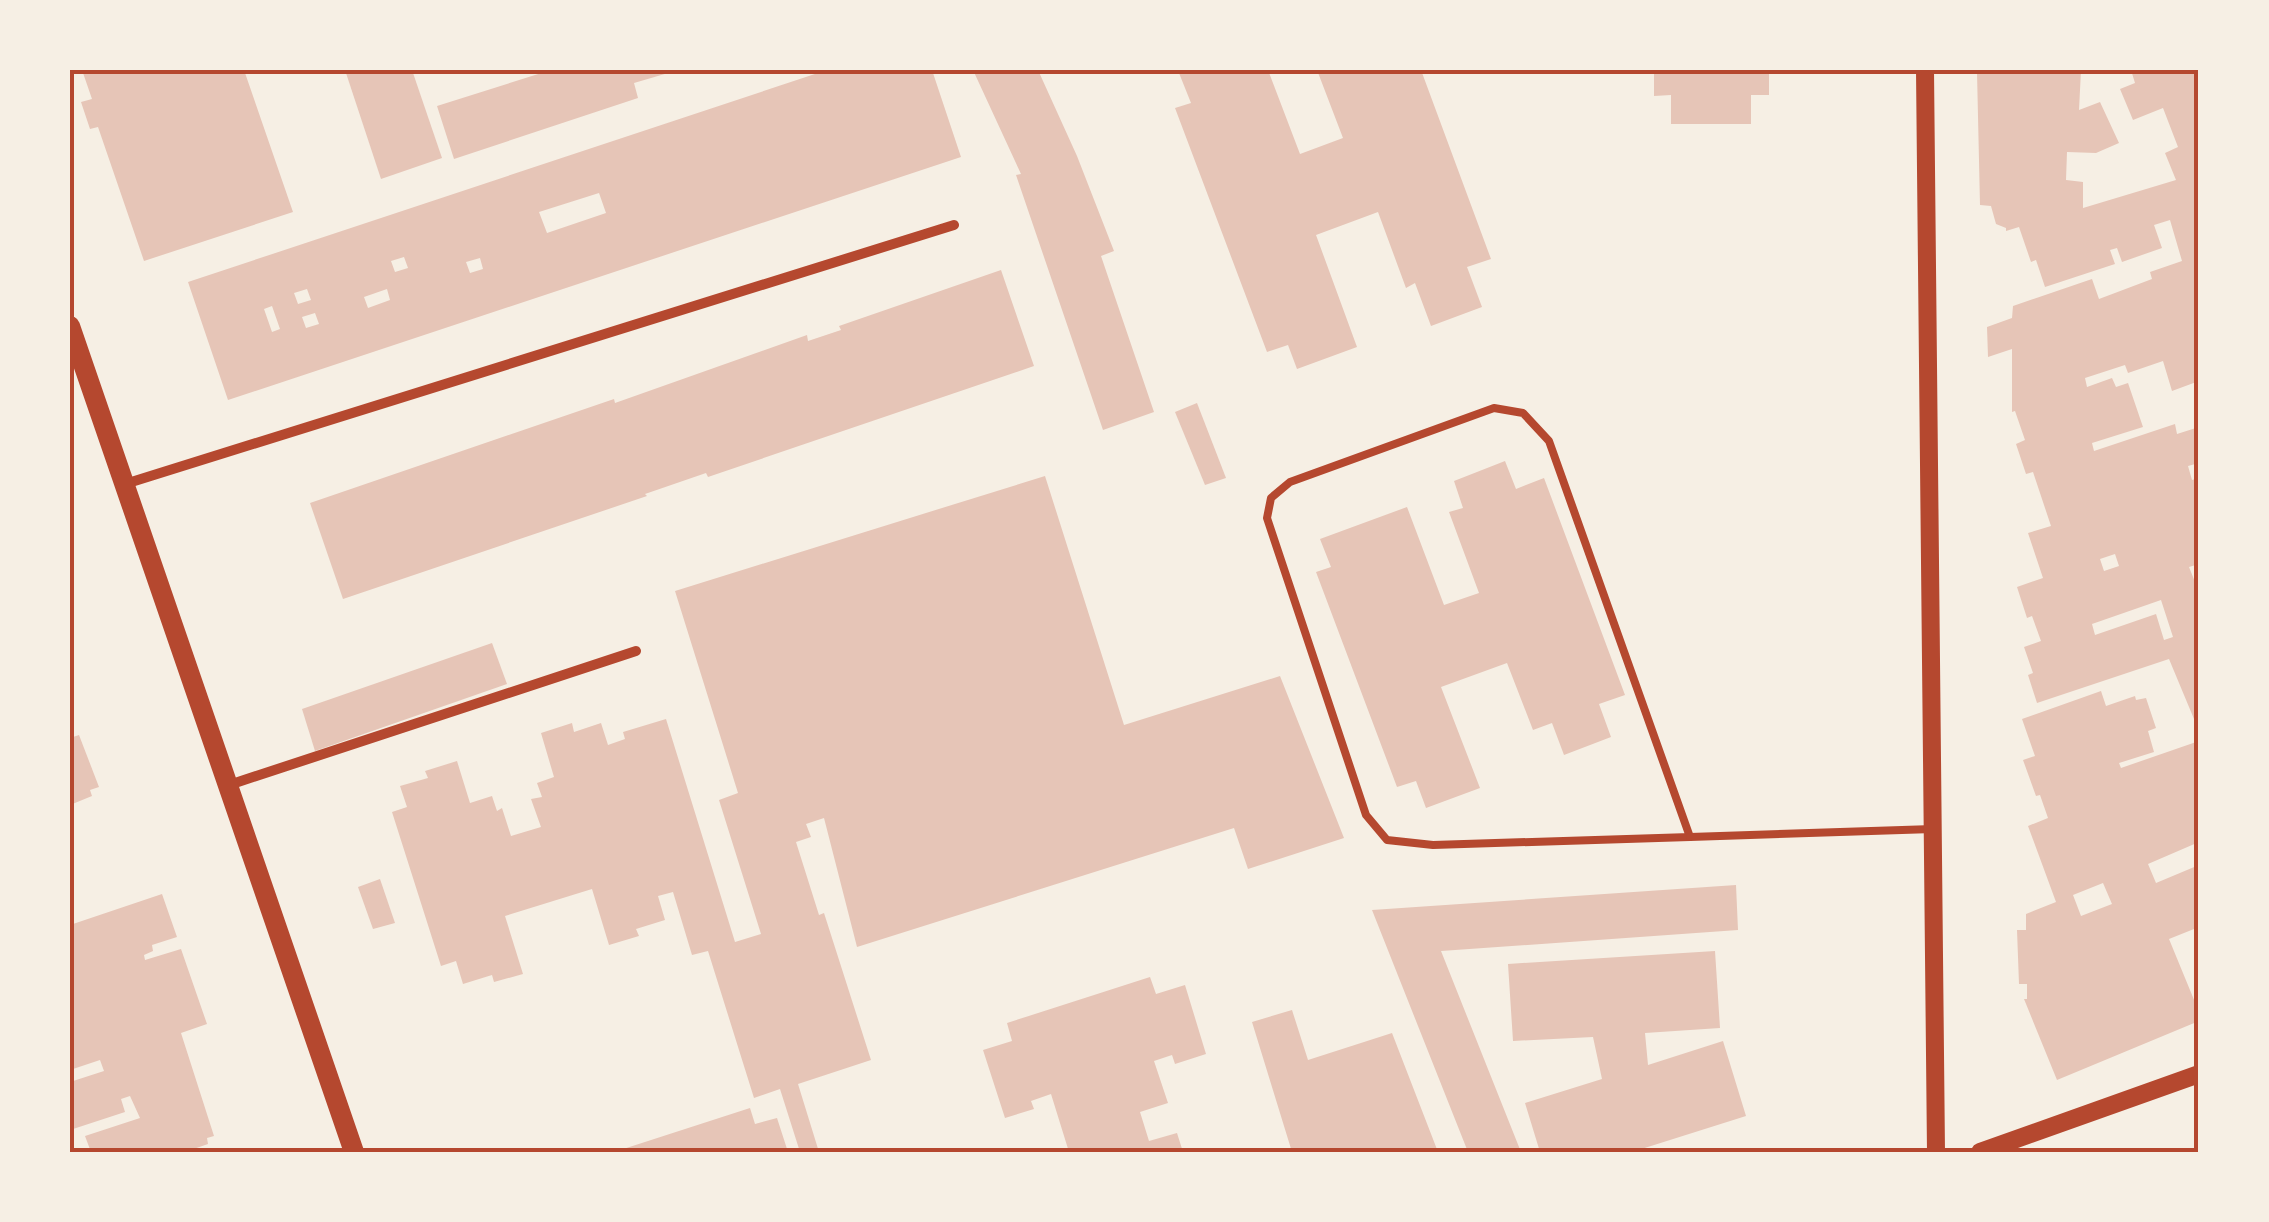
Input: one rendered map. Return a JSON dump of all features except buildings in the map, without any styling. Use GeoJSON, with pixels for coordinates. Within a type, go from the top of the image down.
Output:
{"type":"FeatureCollection","features":[{"type":"Feature","properties":{"kind":"main road"},"geometry":{"type":"LineString","coordinates":[[70,326],[354,1152]]}},
{"type":"Feature","properties":{"kind":"street"},"geometry":{"type":"LineString","coordinates":[[1926,70],[1936,1152]]}},
{"type":"Feature","properties":{"kind":"street"},"geometry":{"type":"LineString","coordinates":[[124,484],[954,225]]}},
{"type":"Feature","properties":{"kind":"street"},"geometry":{"type":"LineString","coordinates":[[228,786],[636,651]]}},
{"type":"Feature","properties":{"kind":"street"},"geometry":{"type":"LineString","coordinates":[[1980,1152],[2199,1074]]}},
{"type":"Feature","properties":{"kind":"lane"},"geometry":{"type":"LineString","coordinates":[[1690,836],[1549,442],[1523,413],[1494,408],[1290,482],[1271,498],[1267,518],[1366,815],[1387,840],[1433,845],[1933,829]]}}]}
